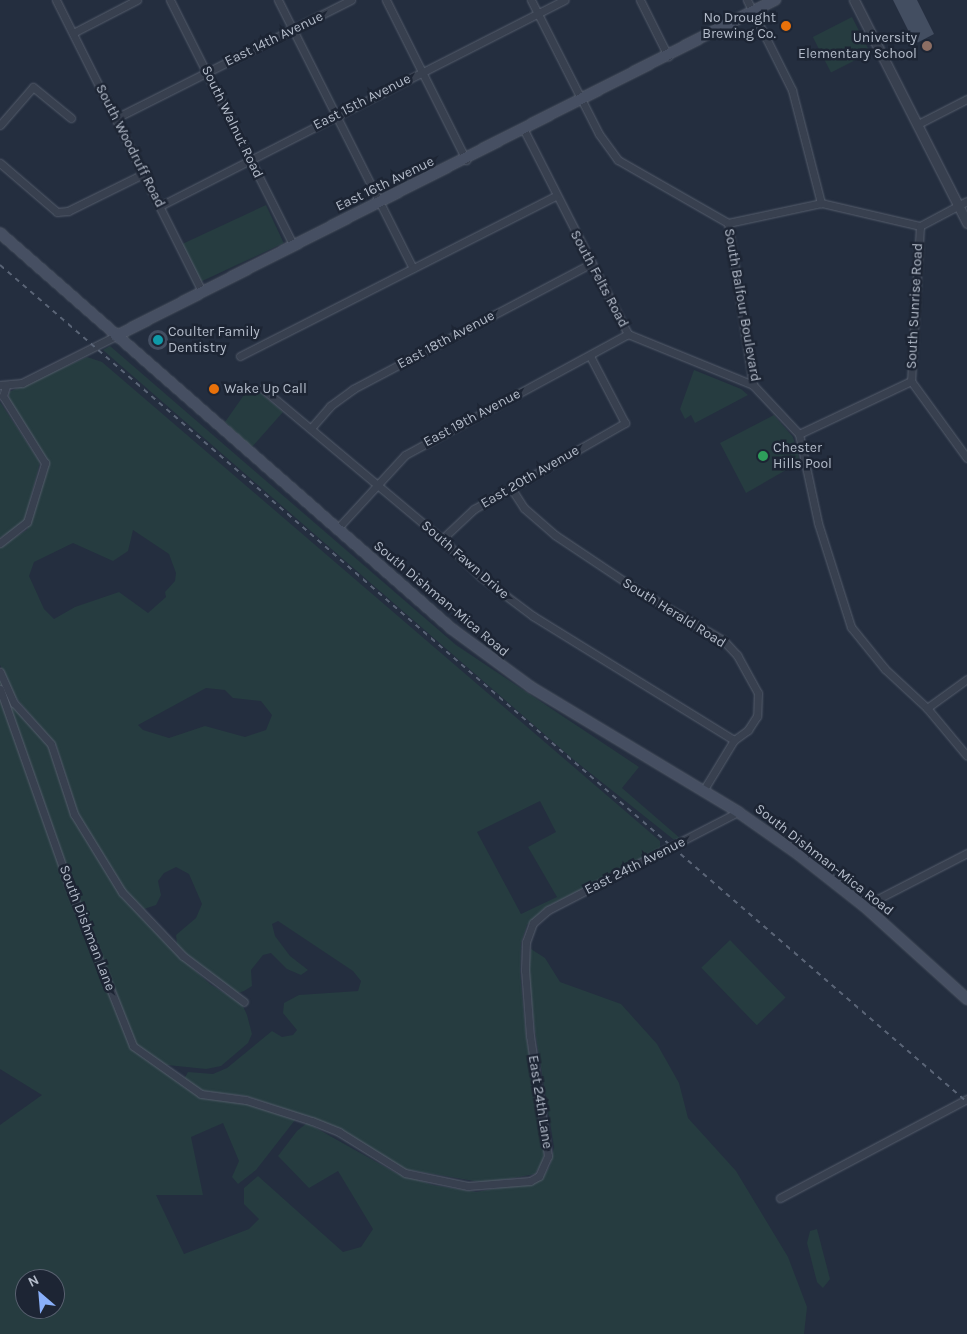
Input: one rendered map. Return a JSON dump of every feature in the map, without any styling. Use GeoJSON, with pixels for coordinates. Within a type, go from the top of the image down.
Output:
{"type":"FeatureCollection","features":[{"type":"Feature","properties":{"kind":"main road","name":"East 16th Avenue"},"geometry":{"type":"LineString","coordinates":[[116,336],[380,201],[466,160],[775,0]]}},
{"type":"Feature","properties":{"kind":"main road","name":"South Dishman-Mica Road"},"geometry":{"type":"LineString","coordinates":[[0,233],[337,530],[500,666],[738,812],[864,906],[967,999]]}},
{"type":"Feature","properties":{"kind":"street","name":"South Woodruff Road"},"geometry":{"type":"LineString","coordinates":[[56,0],[202,292]]}},
{"type":"Feature","properties":{"kind":"street"},"geometry":{"type":"LineString","coordinates":[[73,33],[137,0]]}},
{"type":"Feature","properties":{"kind":"street","name":"South Walnut Road"},"geometry":{"type":"LineString","coordinates":[[170,0],[293,245]]}},
{"type":"Feature","properties":{"kind":"street"},"geometry":{"type":"LineString","coordinates":[[278,0],[413,268]]}},
{"type":"Feature","properties":{"kind":"street","name":"East 14th Avenue"},"geometry":{"type":"LineString","coordinates":[[116,118],[351,0]]}},
{"type":"Feature","properties":{"kind":"street"},"geometry":{"type":"LineString","coordinates":[[386,0],[466,160]]}},
{"type":"Feature","properties":{"kind":"street","name":"South Balfour Boulevard"},"geometry":{"type":"LineString","coordinates":[[531,0],[599,134],[618,160],[728,223],[753,385],[799,434]]}},
{"type":"Feature","properties":{"kind":"street","name":"East 15th Avenue"},"geometry":{"type":"LineString","coordinates":[[160,206],[565,0]]}},
{"type":"Feature","properties":{"kind":"street"},"geometry":{"type":"LineString","coordinates":[[640,0],[668,56]]}},
{"type":"Feature","properties":{"kind":"street"},"geometry":{"type":"LineString","coordinates":[[747,0],[792,90],[821,203]]}},
{"type":"Feature","properties":{"kind":"street"},"geometry":{"type":"LineString","coordinates":[[854,0],[967,223]]}},
{"type":"Feature","properties":{"kind":"street"},"geometry":{"type":"LineString","coordinates":[[0,124],[33,87],[71,118]]}},
{"type":"Feature","properties":{"kind":"street"},"geometry":{"type":"LineString","coordinates":[[918,124],[967,98]]}},
{"type":"Feature","properties":{"kind":"street","name":"South Felts Road"},"geometry":{"type":"LineString","coordinates":[[524,130],[590,264],[628,334],[753,385]]}},
{"type":"Feature","properties":{"kind":"street"},"geometry":{"type":"LineString","coordinates":[[0,163],[57,212],[68,211],[143,174]]}},
{"type":"Feature","properties":{"kind":"street"},"geometry":{"type":"LineString","coordinates":[[240,356],[556,196]]}},
{"type":"Feature","properties":{"kind":"street"},"geometry":{"type":"LineString","coordinates":[[728,223],[821,203],[920,226],[967,201]]}},
{"type":"Feature","properties":{"kind":"street","name":"South Sunrise Road"},"geometry":{"type":"LineString","coordinates":[[920,226],[911,380],[967,458]]}},
{"type":"Feature","properties":{"kind":"street","name":"East 18th Avenue"},"geometry":{"type":"LineString","coordinates":[[312,427],[353,388],[590,264]]}},
{"type":"Feature","properties":{"kind":"street","name":"East 19th Avenue"},"geometry":{"type":"LineString","coordinates":[[337,530],[405,455],[429,440],[590,356],[628,334]]}},
{"type":"Feature","properties":{"kind":"street","name":"East 16th Avenue"},"geometry":{"type":"LineString","coordinates":[[3,385],[22,383],[116,336]]}},
{"type":"Feature","properties":{"kind":"street","name":"East 20th Avenue"},"geometry":{"type":"LineString","coordinates":[[442,540],[474,509],[625,423],[590,356]]}},
{"type":"Feature","properties":{"kind":"street"},"geometry":{"type":"LineString","coordinates":[[911,380],[799,434],[818,523],[851,627],[885,669],[927,708],[967,756]]}},
{"type":"Feature","properties":{"kind":"street"},"geometry":{"type":"LineString","coordinates":[[0,543],[27,522],[44,464],[3,396],[3,385]]}},
{"type":"Feature","properties":{"kind":"street","name":"South Fawn Drive"},"geometry":{"type":"LineString","coordinates":[[263,389],[312,427],[442,540],[481,577],[533,616],[734,740]]}},
{"type":"Feature","properties":{"kind":"street","name":"South Herald Road"},"geometry":{"type":"LineString","coordinates":[[511,488],[524,508],[555,535],[639,591],[723,640],[737,655],[758,692],[757,716],[748,730],[734,740],[703,791]]}},
{"type":"Feature","properties":{"kind":"street"},"geometry":{"type":"LineString","coordinates":[[0,672],[14,703],[51,744],[74,814],[122,892],[194,967],[244,1002]]}},
{"type":"Feature","properties":{"kind":"street"},"geometry":{"type":"LineString","coordinates":[[927,708],[967,679]]}},
{"type":"Feature","properties":{"kind":"street","name":"South Dishman Lane"},"geometry":{"type":"LineString","coordinates":[[0,689],[69,885],[133,1046],[201,1094],[246,1100]]}},
{"type":"Feature","properties":{"kind":"street","name":"East 24th Avenue"},"geometry":{"type":"LineString","coordinates":[[533,923],[548,910],[738,812]]}},
{"type":"Feature","properties":{"kind":"street"},"geometry":{"type":"LineString","coordinates":[[864,906],[967,853]]}},
{"type":"Feature","properties":{"kind":"street","name":"East 24th Lane"},"geometry":{"type":"LineString","coordinates":[[246,1100],[339,1132],[405,1173],[489,1187],[530,1181],[539,1176],[548,1156],[548,1142],[530,1036],[526,979],[526,942],[533,923]]}},
{"type":"Feature","properties":{"kind":"street"},"geometry":{"type":"LineString","coordinates":[[780,1198],[967,1099]]}},
{"type":"Feature","properties":{"kind":"green space"},"geometry":{"type":"Polygon","coordinates":[[[852,17],[870,53],[831,73],[813,37],[852,17]]]}},
{"type":"Feature","properties":{"kind":"green space"},"geometry":{"type":"Polygon","coordinates":[[[266,205],[284,243],[199,282],[182,244],[266,205]]]}},
{"type":"Feature","properties":{"kind":"green space"},"geometry":{"type":"Polygon","coordinates":[[[110,346],[456,645],[639,767],[622,788],[681,839],[673,839],[574,760],[103,350],[110,346]]]}},
{"type":"Feature","properties":{"kind":"green space"},"geometry":{"type":"Polygon","coordinates":[[[87,357],[102,362],[660,841],[660,851],[546,907],[527,925],[521,943],[520,973],[526,1036],[545,1142],[543,1161],[535,1174],[486,1183],[404,1169],[300,1114],[246,1096],[203,1091],[184,1079],[188,1072],[213,1074],[227,1068],[272,1031],[282,1037],[293,1035],[297,1030],[283,1013],[284,1003],[299,995],[358,991],[361,981],[353,971],[278,921],[272,924],[275,936],[290,956],[308,970],[301,975],[287,969],[271,953],[263,955],[251,970],[252,986],[235,994],[213,979],[177,945],[176,935],[196,918],[202,904],[189,874],[176,867],[164,873],[158,881],[161,895],[156,905],[144,909],[124,890],[79,818],[56,745],[11,692],[0,665],[0,546],[27,530],[48,465],[9,400],[9,392],[87,357]],[[133,530],[128,551],[113,561],[73,543],[34,562],[29,576],[44,609],[54,619],[75,607],[119,592],[148,613],[166,597],[165,592],[175,581],[176,573],[169,554],[133,530]],[[206,688],[138,725],[143,730],[169,738],[205,726],[245,737],[266,730],[272,715],[261,701],[233,698],[225,690],[206,688]],[[540,801],[477,832],[521,914],[557,897],[528,847],[556,832],[540,801]]]}},
{"type":"Feature","properties":{"kind":"green space"},"geometry":{"type":"Polygon","coordinates":[[[694,370],[741,389],[748,395],[695,423],[691,415],[685,419],[680,409],[694,370]]]}},
{"type":"Feature","properties":{"kind":"green space"},"geometry":{"type":"Polygon","coordinates":[[[251,385],[283,412],[252,447],[225,422],[251,385]]]}},
{"type":"Feature","properties":{"kind":"green space"},"geometry":{"type":"Polygon","coordinates":[[[0,402],[40,462],[24,524],[0,538],[0,402]]]}},
{"type":"Feature","properties":{"kind":"green space","name":"Chester Hills Pool"},"geometry":{"type":"Polygon","coordinates":[[[774,415],[793,437],[800,462],[746,493],[720,443],[774,415]]]}},
{"type":"Feature","properties":{"kind":"green space"},"geometry":{"type":"Polygon","coordinates":[[[0,677],[51,751],[74,820],[120,895],[170,948],[210,984],[242,1004],[247,1015],[252,1034],[248,1043],[221,1066],[206,1069],[167,1065],[163,1070],[199,1097],[246,1103],[295,1120],[256,1170],[238,1184],[232,1177],[239,1161],[223,1123],[191,1137],[203,1195],[156,1195],[184,1254],[249,1229],[259,1219],[244,1204],[244,1188],[258,1176],[343,1252],[361,1247],[373,1229],[338,1171],[309,1188],[278,1156],[297,1131],[307,1123],[396,1173],[433,1185],[476,1192],[541,1180],[550,1166],[554,1147],[535,1031],[528,968],[531,949],[545,958],[560,982],[621,1004],[657,1044],[679,1083],[688,1118],[736,1171],[788,1257],[807,1307],[804,1334],[0,1334],[0,1125],[42,1095],[0,1069],[0,677]]]}},
{"type":"Feature","properties":{"kind":"green space"},"geometry":{"type":"Polygon","coordinates":[[[730,940],[786,998],[757,1025],[701,968],[730,940]]]}},
{"type":"Feature","properties":{"kind":"green space"},"geometry":{"type":"Polygon","coordinates":[[[817,1229],[830,1279],[823,1288],[817,1282],[807,1243],[810,1231],[817,1229]]]}},
{"type":"Feature","properties":{"kind":"building","name":"University Elementary School"},"geometry":{"type":"Polygon","coordinates":[[[893,0],[917,0],[934,34],[915,44],[893,0]]]}},
{"type":"Feature","properties":{"kind":"building","name":"Coulter Family Dentistry"},"geometry":{"type":"Polygon","coordinates":[[[158,330],[165,333],[168,340],[165,347],[158,350],[151,347],[148,340],[151,333],[158,330]]]}},
{"type":"Feature","properties":{"kind":"railway"},"geometry":{"type":"LineString","coordinates":[[0,265],[967,1102]]}},
{"type":"Feature","properties":{"kind":"place","name":"No Drought Brewing Co."},"geometry":{"type":"Point","coordinates":[786,26]}},
{"type":"Feature","properties":{"kind":"place","name":"University Elementary School"},"geometry":{"type":"Point","coordinates":[927,46]}},
{"type":"Feature","properties":{"kind":"place","name":"Coulter Family Dentistry"},"geometry":{"type":"Point","coordinates":[158,340]}},
{"type":"Feature","properties":{"kind":"place","name":"Wake Up Call"},"geometry":{"type":"Point","coordinates":[214,389]}},
{"type":"Feature","properties":{"kind":"place","name":"Chester Hills Pool"},"geometry":{"type":"Point","coordinates":[763,456]}}]}
